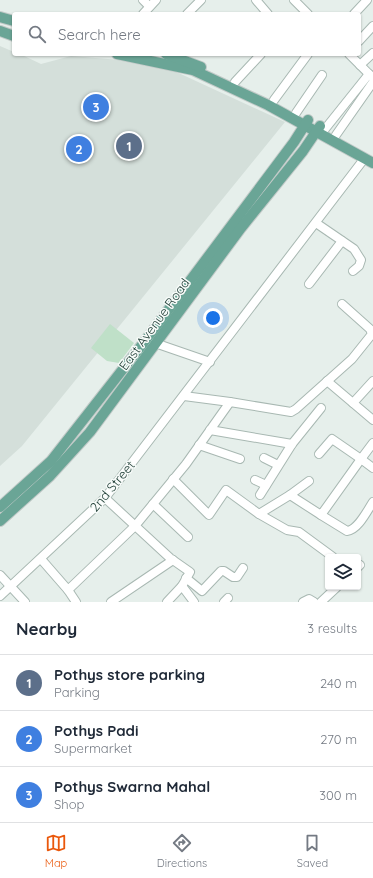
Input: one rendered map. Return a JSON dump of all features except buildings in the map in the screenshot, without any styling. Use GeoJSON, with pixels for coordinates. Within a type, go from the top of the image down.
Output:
{"type":"FeatureCollection","features":[{"type":"Feature","properties":{"kind":"main road"},"geometry":{"type":"LineString","coordinates":[[0,17],[12,20]]}},
{"type":"Feature","properties":{"kind":"main road"},"geometry":{"type":"LineString","coordinates":[[0,31],[12,35]]}},
{"type":"Feature","properties":{"kind":"main road"},"geometry":{"type":"LineString","coordinates":[[126,56],[193,70],[320,129],[370,159]]}},
{"type":"Feature","properties":{"kind":"main road"},"geometry":{"type":"LineString","coordinates":[[172,56],[196,64],[274,100],[296,113],[306,122]]}},
{"type":"Feature","properties":{"kind":"main road","name":"East Avenue Road"},"geometry":{"type":"LineString","coordinates":[[0,521],[71,454],[90,432],[150,342],[294,142],[306,122]]}},
{"type":"Feature","properties":{"kind":"main road"},"geometry":{"type":"LineString","coordinates":[[320,129],[336,135],[370,159]]}},
{"type":"Feature","properties":{"kind":"main road","name":"East Avenue Road"},"geometry":{"type":"LineString","coordinates":[[0,507],[51,461],[150,342],[320,129]]}},
{"type":"Feature","properties":{"kind":"street"},"geometry":{"type":"LineString","coordinates":[[146,3],[156,0]]}},
{"type":"Feature","properties":{"kind":"street"},"geometry":{"type":"LineString","coordinates":[[189,12],[201,0]]}},
{"type":"Feature","properties":{"kind":"street"},"geometry":{"type":"LineString","coordinates":[[256,0],[266,12]]}},
{"type":"Feature","properties":{"kind":"street"},"geometry":{"type":"LineString","coordinates":[[356,12],[367,0]]}},
{"type":"Feature","properties":{"kind":"street"},"geometry":{"type":"LineString","coordinates":[[296,1],[306,12]]}},
{"type":"Feature","properties":{"kind":"street"},"geometry":{"type":"LineString","coordinates":[[361,39],[373,26]]}},
{"type":"Feature","properties":{"kind":"street"},"geometry":{"type":"LineString","coordinates":[[360,65],[373,53]]}},
{"type":"Feature","properties":{"kind":"street"},"geometry":{"type":"LineString","coordinates":[[235,82],[259,56]]}},
{"type":"Feature","properties":{"kind":"street"},"geometry":{"type":"LineString","coordinates":[[274,100],[307,56]]}},
{"type":"Feature","properties":{"kind":"street"},"geometry":{"type":"LineString","coordinates":[[320,129],[371,76],[350,56]]}},
{"type":"Feature","properties":{"kind":"street"},"geometry":{"type":"LineString","coordinates":[[296,113],[322,75]]}},
{"type":"Feature","properties":{"kind":"street"},"geometry":{"type":"LineString","coordinates":[[336,135],[373,82]]}},
{"type":"Feature","properties":{"kind":"street","name":"2nd Street"},"geometry":{"type":"LineString","coordinates":[[0,596],[105,498],[316,223],[370,159]]}},
{"type":"Feature","properties":{"kind":"street"},"geometry":{"type":"LineString","coordinates":[[316,223],[354,250],[361,260],[359,266],[353,272]]}},
{"type":"Feature","properties":{"kind":"street"},"geometry":{"type":"LineString","coordinates":[[309,284],[342,241]]}},
{"type":"Feature","properties":{"kind":"street"},"geometry":{"type":"LineString","coordinates":[[184,396],[291,412],[352,359],[372,334],[370,329],[342,304]]}},
{"type":"Feature","properties":{"kind":"street"},"geometry":{"type":"LineString","coordinates":[[150,342],[210,362]]}},
{"type":"Feature","properties":{"kind":"street"},"geometry":{"type":"LineString","coordinates":[[327,381],[373,420]]}},
{"type":"Feature","properties":{"kind":"street"},"geometry":{"type":"LineString","coordinates":[[353,403],[373,381]]}},
{"type":"Feature","properties":{"kind":"street"},"geometry":{"type":"LineString","coordinates":[[68,590],[135,526],[173,480],[230,402]]}},
{"type":"Feature","properties":{"kind":"street"},"geometry":{"type":"LineString","coordinates":[[260,495],[292,444],[321,408]]}},
{"type":"Feature","properties":{"kind":"street"},"geometry":{"type":"LineString","coordinates":[[210,430],[292,444]]}},
{"type":"Feature","properties":{"kind":"street"},"geometry":{"type":"LineString","coordinates":[[319,454],[332,439],[373,468]]}},
{"type":"Feature","properties":{"kind":"street"},"geometry":{"type":"LineString","coordinates":[[321,515],[373,443]]}},
{"type":"Feature","properties":{"kind":"street"},"geometry":{"type":"LineString","coordinates":[[199,445],[240,459]]}},
{"type":"Feature","properties":{"kind":"street"},"geometry":{"type":"LineString","coordinates":[[264,458],[278,465]]}},
{"type":"Feature","properties":{"kind":"street"},"geometry":{"type":"LineString","coordinates":[[173,480],[209,515],[226,490],[259,514],[287,530],[299,532],[329,554]]}},
{"type":"Feature","properties":{"kind":"street"},"geometry":{"type":"LineString","coordinates":[[255,480],[266,485]]}},
{"type":"Feature","properties":{"kind":"street"},"geometry":{"type":"LineString","coordinates":[[259,514],[290,495],[309,481]]}},
{"type":"Feature","properties":{"kind":"street"},"geometry":{"type":"LineString","coordinates":[[290,495],[347,531],[350,531],[356,526],[373,502]]}},
{"type":"Feature","properties":{"kind":"street"},"geometry":{"type":"LineString","coordinates":[[105,498],[173,560],[190,572],[182,586],[167,602]]}},
{"type":"Feature","properties":{"kind":"street"},"geometry":{"type":"LineString","coordinates":[[153,504],[188,537]]}},
{"type":"Feature","properties":{"kind":"street"},"geometry":{"type":"LineString","coordinates":[[41,559],[68,590],[76,602]]}},
{"type":"Feature","properties":{"kind":"street"},"geometry":{"type":"LineString","coordinates":[[111,602],[173,560]]}},
{"type":"Feature","properties":{"kind":"street"},"geometry":{"type":"LineString","coordinates":[[186,578],[202,591],[221,571],[235,577],[239,575],[243,568]]}},
{"type":"Feature","properties":{"kind":"street"},"geometry":{"type":"LineString","coordinates":[[0,575],[25,602]]}},
{"type":"Feature","properties":{"kind":"street"},"geometry":{"type":"LineString","coordinates":[[182,586],[194,602]]}},
{"type":"Feature","properties":{"kind":"street"},"geometry":{"type":"LineString","coordinates":[[321,602],[334,590]]}},
{"type":"Feature","properties":{"kind":"street"},"geometry":{"type":"LineString","coordinates":[[303,602],[309,599],[314,602]]}},
{"type":"Feature","properties":{"kind":"shaded area"},"geometry":{"type":"Polygon","coordinates":[[[0,46],[12,51],[12,56],[24,56],[41,64],[71,56],[157,63],[285,122],[22,446],[0,466],[0,46]]]}},
{"type":"Feature","properties":{"kind":"green space"},"geometry":{"type":"Polygon","coordinates":[[[110,324],[134,343],[119,363],[107,361],[91,348],[110,324]]]}},
{"type":"Feature","properties":{"kind":"place","name":"Pothys Swarna Mahal"},"geometry":{"type":"Point","coordinates":[96,107]}},
{"type":"Feature","properties":{"kind":"place","name":"Pothys store parking"},"geometry":{"type":"Point","coordinates":[129,146]}},
{"type":"Feature","properties":{"kind":"place","name":"Pothys Padi"},"geometry":{"type":"Point","coordinates":[79,149]}}]}
